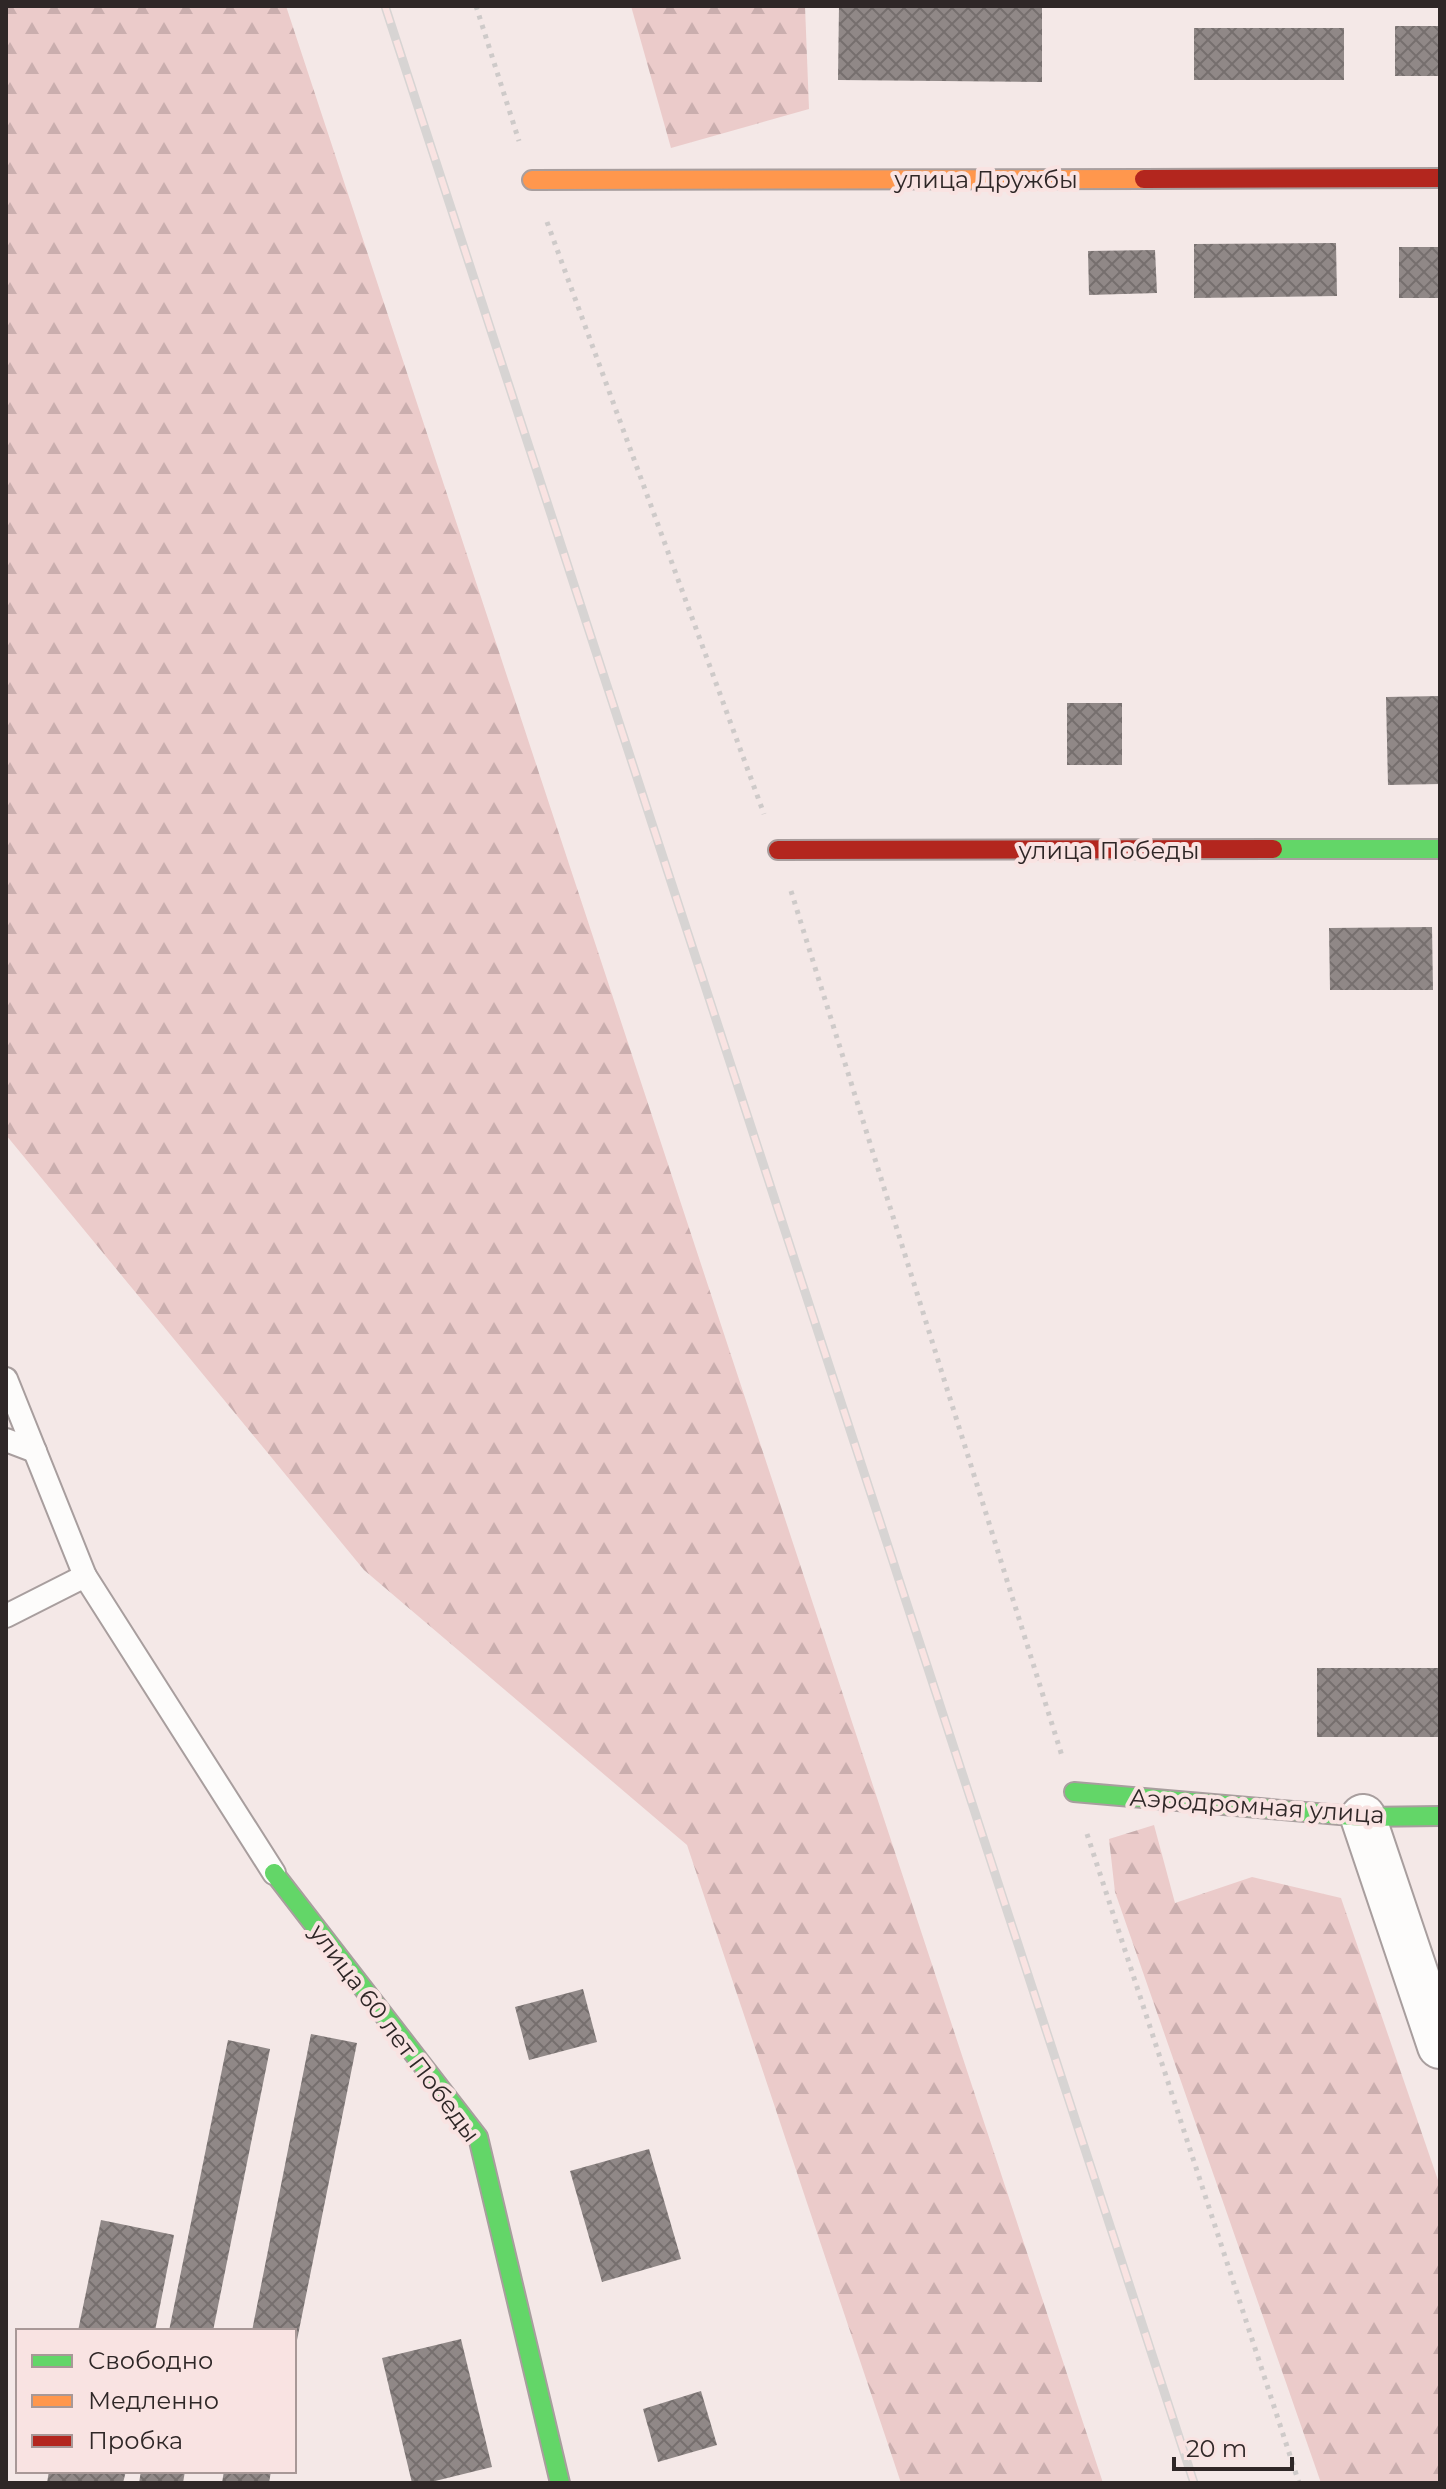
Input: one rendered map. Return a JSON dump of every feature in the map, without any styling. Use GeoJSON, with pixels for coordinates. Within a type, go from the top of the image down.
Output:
{"type":"FeatureCollection","features":[{"type":"Feature","properties":{"kind":"street","name":"улица Дружбы"},"geometry":{"type":"LineString","coordinates":[[532,180],[1440,178]]}},
{"type":"Feature","properties":{"kind":"street","name":"улица Победы"},"geometry":{"type":"LineString","coordinates":[[778,850],[1440,849]]}},
{"type":"Feature","properties":{"kind":"street","name":"Аэродромная улица"},"geometry":{"type":"LineString","coordinates":[[1074,1792],[1363,1817],[1440,1816]]}},
{"type":"Feature","properties":{"kind":"street"},"geometry":{"type":"LineString","coordinates":[[1363,1817],[1440,2046]]}},
{"type":"Feature","properties":{"kind":"street","name":"улица 60 лет Победы"},"geometry":{"type":"LineString","coordinates":[[274,1873],[478,2137],[560,2483]]}},
{"type":"Feature","properties":{"kind":"lane"},"geometry":{"type":"LineString","coordinates":[[6,1379],[85,1576],[274,1873]]}},
{"type":"Feature","properties":{"kind":"lane"},"geometry":{"type":"LineString","coordinates":[[6,1440],[35,1451]]}},
{"type":"Feature","properties":{"kind":"lane"},"geometry":{"type":"LineString","coordinates":[[6,1616],[85,1576]]}},
{"type":"Feature","properties":{"kind":"path"},"geometry":{"type":"LineString","coordinates":[[476,6],[532,180],[778,850],[1074,1792],[1299,2483]]}},
{"type":"Feature","properties":{"kind":"green space"},"geometry":{"type":"Polygon","coordinates":[[[6,6],[286,6],[1103,2483],[901,2483],[687,1845],[364,1570],[6,1135],[6,6]]]}},
{"type":"Feature","properties":{"kind":"green space"},"geometry":{"type":"Polygon","coordinates":[[[631,6],[805,6],[809,109],[671,148],[631,6]]]}},
{"type":"Feature","properties":{"kind":"green space"},"geometry":{"type":"Polygon","coordinates":[[[1154,1825],[1175,1903],[1252,1877],[1341,1898],[1440,2186],[1440,2483],[1321,2483],[1115,1892],[1109,1839],[1154,1825]]]}},
{"type":"Feature","properties":{"kind":"building"},"geometry":{"type":"Polygon","coordinates":[[[839,6],[1042,6],[1042,82],[838,80],[839,6]]]}},
{"type":"Feature","properties":{"kind":"building"},"geometry":{"type":"Polygon","coordinates":[[[1395,26],[1440,26],[1440,76],[1395,76],[1395,26]]]}},
{"type":"Feature","properties":{"kind":"building"},"geometry":{"type":"Polygon","coordinates":[[[1194,28],[1344,28],[1344,80],[1194,80],[1194,28]]]}},
{"type":"Feature","properties":{"kind":"building"},"geometry":{"type":"Polygon","coordinates":[[[1336,243],[1337,296],[1194,298],[1194,244],[1336,243]]]}},
{"type":"Feature","properties":{"kind":"building"},"geometry":{"type":"Polygon","coordinates":[[[1399,247],[1440,247],[1440,298],[1399,298],[1399,247]]]}},
{"type":"Feature","properties":{"kind":"building"},"geometry":{"type":"Polygon","coordinates":[[[1155,250],[1157,293],[1089,295],[1088,251],[1155,250]]]}},
{"type":"Feature","properties":{"kind":"building"},"geometry":{"type":"Polygon","coordinates":[[[1440,696],[1440,784],[1388,785],[1386,697],[1440,696]]]}},
{"type":"Feature","properties":{"kind":"building"},"geometry":{"type":"Polygon","coordinates":[[[1067,703],[1122,703],[1122,765],[1067,765],[1067,703]]]}},
{"type":"Feature","properties":{"kind":"building"},"geometry":{"type":"Polygon","coordinates":[[[1432,927],[1433,990],[1330,990],[1329,928],[1432,927]]]}},
{"type":"Feature","properties":{"kind":"building"},"geometry":{"type":"Polygon","coordinates":[[[1317,1668],[1440,1668],[1440,1737],[1317,1737],[1317,1668]]]}},
{"type":"Feature","properties":{"kind":"building"},"geometry":{"type":"Polygon","coordinates":[[[583,1989],[597,2042],[529,2060],[515,2007],[583,1989]]]}},
{"type":"Feature","properties":{"kind":"building"},"geometry":{"type":"Polygon","coordinates":[[[311,2034],[357,2043],[296,2345],[296,2329],[252,2329],[311,2034]]]}},
{"type":"Feature","properties":{"kind":"building"},"geometry":{"type":"Polygon","coordinates":[[[228,2040],[270,2049],[213,2329],[169,2329],[228,2040]]]}},
{"type":"Feature","properties":{"kind":"building"},"geometry":{"type":"Polygon","coordinates":[[[649,2149],[681,2259],[602,2282],[570,2171],[649,2149]]]}},
{"type":"Feature","properties":{"kind":"building"},"geometry":{"type":"Polygon","coordinates":[[[101,2220],[174,2235],[155,2329],[78,2329],[101,2220]]]}},
{"type":"Feature","properties":{"kind":"building"},"geometry":{"type":"Polygon","coordinates":[[[461,2339],[492,2467],[427,2483],[412,2483],[382,2358],[461,2339]]]}},
{"type":"Feature","properties":{"kind":"building"},"geometry":{"type":"Polygon","coordinates":[[[701,2391],[717,2445],[658,2462],[643,2409],[701,2391]]]}},
{"type":"Feature","properties":{"kind":"building"},"geometry":{"type":"Polygon","coordinates":[[[49,2473],[126,2473],[123,2483],[47,2483],[49,2473]]]}},
{"type":"Feature","properties":{"kind":"building"},"geometry":{"type":"Polygon","coordinates":[[[141,2473],[185,2473],[183,2483],[139,2483],[141,2473]]]}},
{"type":"Feature","properties":{"kind":"building"},"geometry":{"type":"Polygon","coordinates":[[[224,2473],[271,2473],[269,2483],[222,2483],[224,2473]]]}},
{"type":"Feature","properties":{"kind":"railway"},"geometry":{"type":"LineString","coordinates":[[385,6],[1194,2483]]}},
{"type":"Feature","properties":{"kind":"traffic: fast"},"geometry":{"type":"LineString","coordinates":[[1273,849],[1440,849]]}},
{"type":"Feature","properties":{"kind":"traffic: fast"},"geometry":{"type":"LineString","coordinates":[[1074,1792],[1363,1817],[1440,1816]]}},
{"type":"Feature","properties":{"kind":"traffic: fast"},"geometry":{"type":"LineString","coordinates":[[274,1873],[478,2137],[560,2483]]}},
{"type":"Feature","properties":{"kind":"traffic: slow"},"geometry":{"type":"LineString","coordinates":[[532,180],[1144,179]]}},
{"type":"Feature","properties":{"kind":"traffic: jam"},"geometry":{"type":"LineString","coordinates":[[1144,179],[1440,178]]}},
{"type":"Feature","properties":{"kind":"traffic: jam"},"geometry":{"type":"LineString","coordinates":[[778,850],[1273,849]]}}]}
